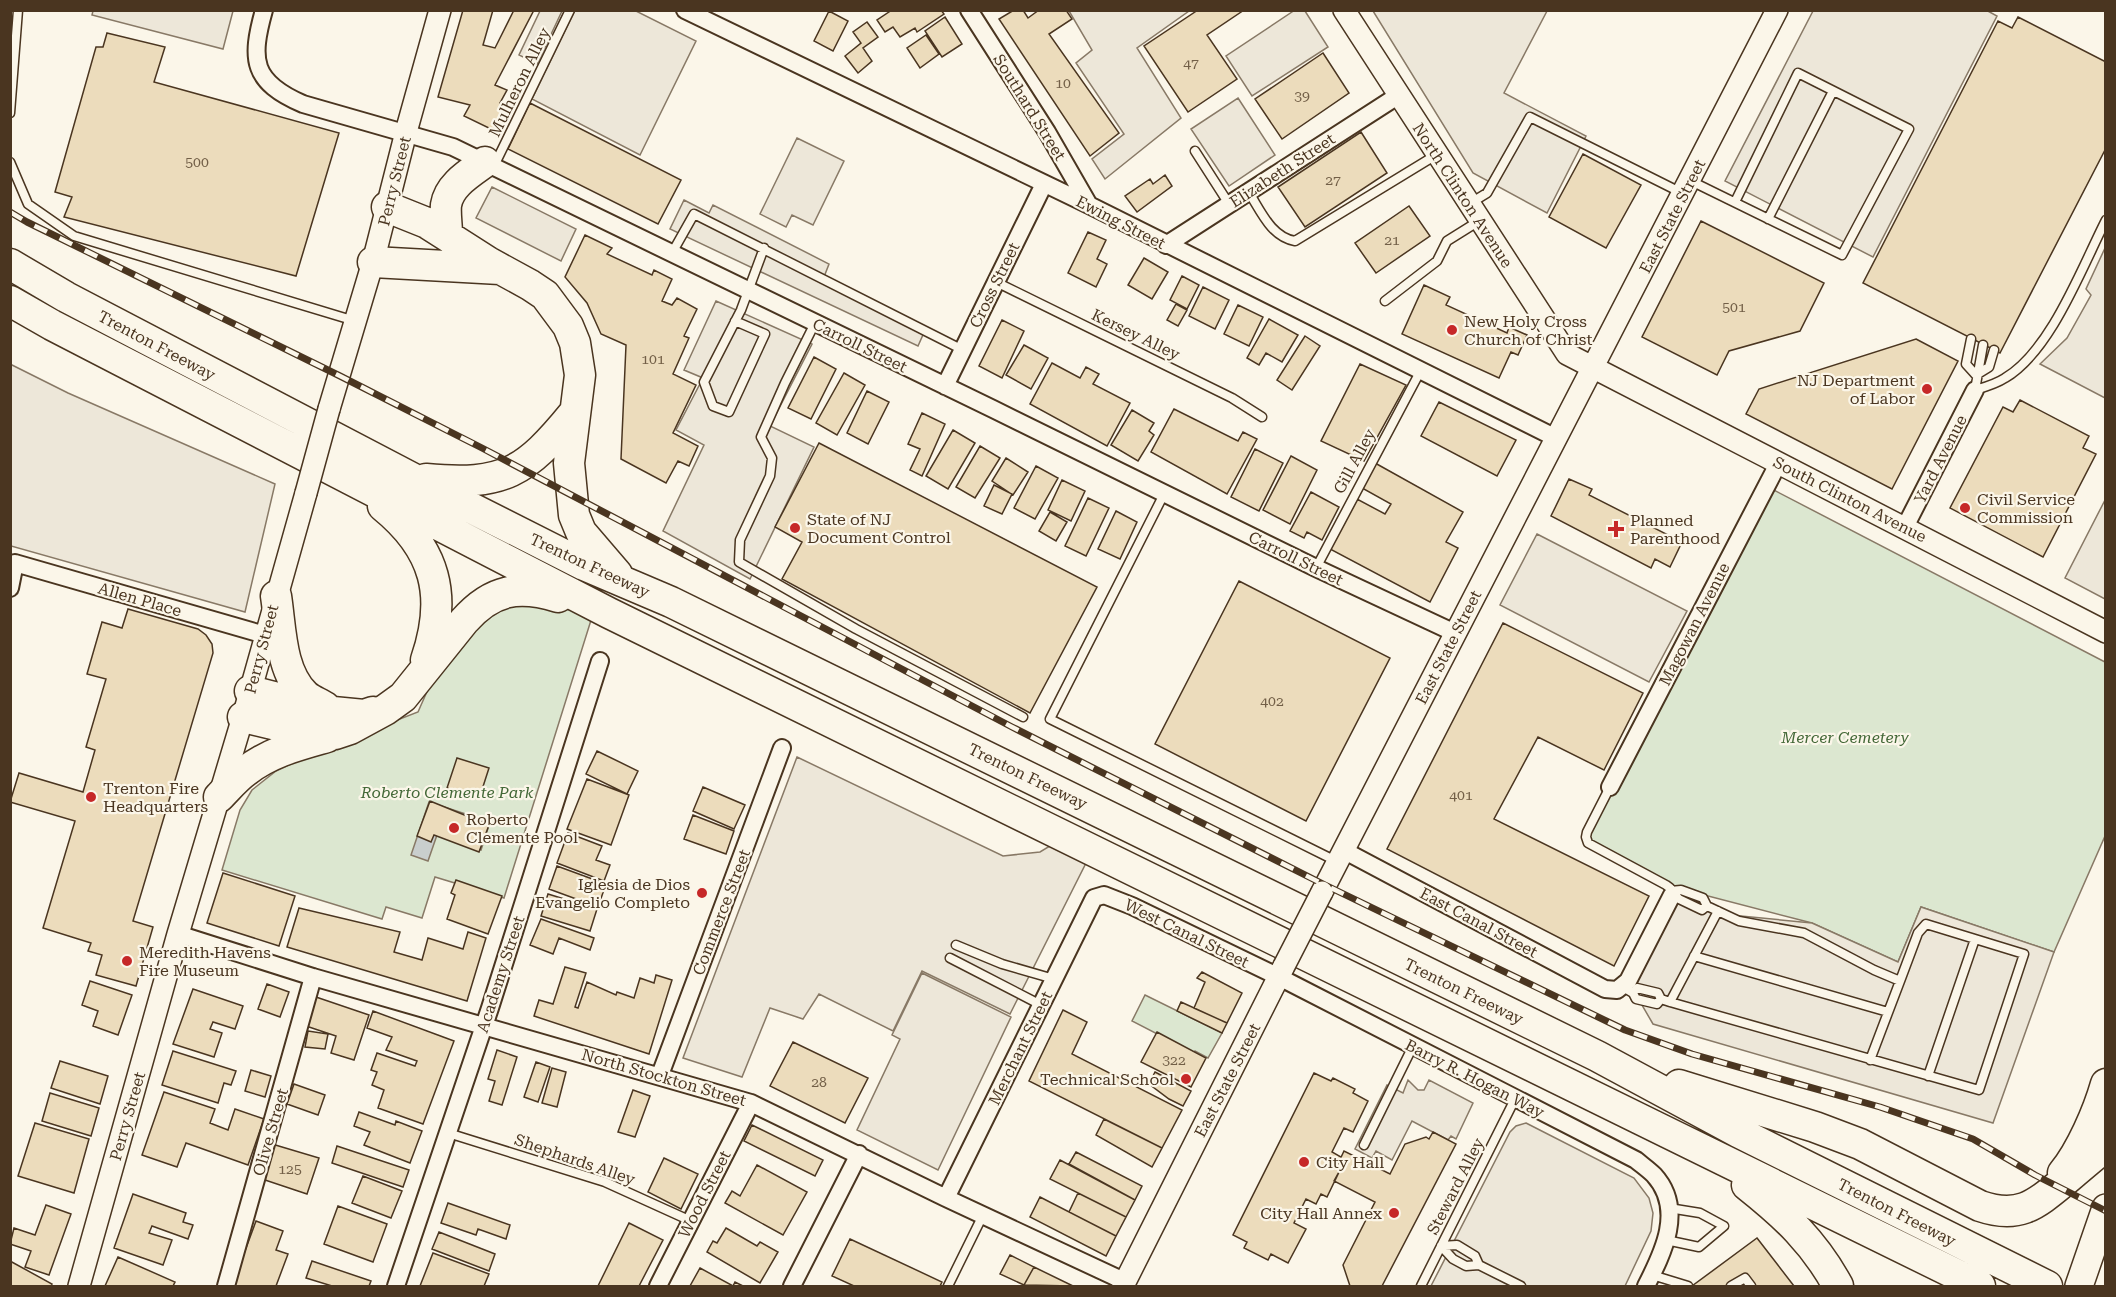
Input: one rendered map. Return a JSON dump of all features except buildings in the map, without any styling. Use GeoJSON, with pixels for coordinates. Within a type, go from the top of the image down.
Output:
{"type":"FeatureCollection","features":[{"type":"Feature","properties":{"kind":"highway"},"geometry":{"type":"LineString","coordinates":[[447,234],[446,205],[449,195],[468,174],[490,164]]}},
{"type":"Feature","properties":{"kind":"highway"},"geometry":{"type":"LineString","coordinates":[[387,207],[423,220],[544,296],[568,326],[575,343],[579,368],[569,463],[574,515],[581,532],[626,583]]}},
{"type":"Feature","properties":{"kind":"highway"},"geometry":{"type":"LineString","coordinates":[[373,262],[503,270]]}},
{"type":"Feature","properties":{"kind":"highway","name":"Trenton Freeway"},"geometry":{"type":"LineString","coordinates":[[10,264],[66,297],[584,565],[671,602],[1597,1056],[1738,1132],[2047,1287]]}},
{"type":"Feature","properties":{"kind":"highway","name":"Trenton Freeway"},"geometry":{"type":"LineString","coordinates":[[10,301],[355,483],[609,613],[1980,1287]]}},
{"type":"Feature","properties":{"kind":"highway"},"geometry":{"type":"LineString","coordinates":[[412,478],[462,482],[501,476],[535,456],[548,445],[574,412]]}},
{"type":"Feature","properties":{"kind":"highway"},"geometry":{"type":"LineString","coordinates":[[355,483],[403,524],[420,548],[432,571],[437,600],[437,622],[420,678]]}},
{"type":"Feature","properties":{"kind":"highway"},"geometry":{"type":"LineString","coordinates":[[219,797],[245,771],[266,758],[300,744],[334,723],[385,710],[403,697],[420,678],[474,609],[505,592],[513,589],[540,591],[609,613]]}},
{"type":"Feature","properties":{"kind":"highway"},"geometry":{"type":"LineString","coordinates":[[276,596],[290,671],[306,696],[334,723]]}},
{"type":"Feature","properties":{"kind":"highway"},"geometry":{"type":"LineString","coordinates":[[246,704],[334,723]]}},
{"type":"Feature","properties":{"kind":"highway"},"geometry":{"type":"LineString","coordinates":[[1597,1056],[1699,1092],[1815,1126],[1885,1155],[1980,1206],[1994,1211],[2019,1210],[2041,1200],[2106,1146]]}},
{"type":"Feature","properties":{"kind":"highway"},"geometry":{"type":"LineString","coordinates":[[2041,1200],[2071,1163],[2106,1084]]}},
{"type":"Feature","properties":{"kind":"highway"},"geometry":{"type":"LineString","coordinates":[[1710,1154],[1800,1231],[1828,1268],[1838,1287]]}},
{"type":"Feature","properties":{"kind":"highway"},"geometry":{"type":"LineString","coordinates":[[1854,1225],[1932,1287]]}},
{"type":"Feature","properties":{"kind":"main road"},"geometry":{"type":"LineString","coordinates":[[2079,1287],[2106,1208]]}},
{"type":"Feature","properties":{"kind":"street","name":"Carroll Street"},"geometry":{"type":"LineString","coordinates":[[264,10],[255,45],[255,55],[261,73],[271,86],[288,98],[453,147],[1316,568],[1455,633]]}},
{"type":"Feature","properties":{"kind":"street","name":"Perry Street"},"geometry":{"type":"LineString","coordinates":[[79,1287],[178,934],[373,262],[440,10]]}},
{"type":"Feature","properties":{"kind":"street","name":"Ewing Street"},"geometry":{"type":"LineString","coordinates":[[685,10],[1089,205],[1556,438]]}},
{"type":"Feature","properties":{"kind":"street","name":"Southard Street"},"geometry":{"type":"LineString","coordinates":[[969,10],[1047,132],[1089,205]]}},
{"type":"Feature","properties":{"kind":"street","name":"North Clinton Avenue"},"geometry":{"type":"LineString","coordinates":[[1344,10],[1567,354],[1594,367]]}},
{"type":"Feature","properties":{"kind":"street","name":"East State Street"},"geometry":{"type":"LineString","coordinates":[[1128,1285],[1340,856],[1777,10]]}},
{"type":"Feature","properties":{"kind":"street","name":"Elizabeth Street"},"geometry":{"type":"LineString","coordinates":[[1166,245],[1399,95]]}},
{"type":"Feature","properties":{"kind":"street","name":"Cross Street"},"geometry":{"type":"LineString","coordinates":[[945,386],[1044,184]]}},
{"type":"Feature","properties":{"kind":"street","name":"South Clinton Avenue"},"geometry":{"type":"LineString","coordinates":[[1594,367],[2106,632]]}},
{"type":"Feature","properties":{"kind":"street","name":"Yard Avenue"},"geometry":{"type":"LineString","coordinates":[[1905,527],[1976,383]]}},
{"type":"Feature","properties":{"kind":"street","name":"Magowan Avenue"},"geometry":{"type":"LineString","coordinates":[[1610,787],[1779,462]]}},
{"type":"Feature","properties":{"kind":"street"},"geometry":{"type":"LineString","coordinates":[[10,588],[13,563]]}},
{"type":"Feature","properties":{"kind":"street","name":"Allen Place"},"geometry":{"type":"LineString","coordinates":[[13,563],[265,635]]}},
{"type":"Feature","properties":{"kind":"street","name":"Academy Street"},"geometry":{"type":"LineString","coordinates":[[396,1287],[484,1026],[600,661]]}},
{"type":"Feature","properties":{"kind":"street","name":"Commerce Street"},"geometry":{"type":"LineString","coordinates":[[660,1075],[782,748]]}},
{"type":"Feature","properties":{"kind":"street","name":"East Canal Street"},"geometry":{"type":"LineString","coordinates":[[1340,856],[1605,989],[1624,990]]}},
{"type":"Feature","properties":{"kind":"street"},"geometry":{"type":"LineString","coordinates":[[1624,990],[1671,893]]}},
{"type":"Feature","properties":{"kind":"street","name":"West Canal Street"},"geometry":{"type":"LineString","coordinates":[[1094,898],[1104,895],[1132,906],[1282,972]]}},
{"type":"Feature","properties":{"kind":"street","name":"Merchant Street"},"geometry":{"type":"LineString","coordinates":[[946,1198],[1094,898]]}},
{"type":"Feature","properties":{"kind":"street","name":"North Stockton Street"},"geometry":{"type":"LineString","coordinates":[[178,934],[314,977],[751,1102],[1128,1285]]}},
{"type":"Feature","properties":{"kind":"street","name":"Barry R. Hogan Way"},"geometry":{"type":"LineString","coordinates":[[1282,972],[1413,1046],[1636,1160],[1654,1175],[1663,1188],[1669,1208]]}},
{"type":"Feature","properties":{"kind":"street","name":"Olive Street"},"geometry":{"type":"LineString","coordinates":[[226,1287],[314,977]]}},
{"type":"Feature","properties":{"kind":"street","name":"Wood Street"},"geometry":{"type":"LineString","coordinates":[[658,1287],[751,1102]]}},
{"type":"Feature","properties":{"kind":"street"},"geometry":{"type":"LineString","coordinates":[[792,1287],[859,1154]]}},
{"type":"Feature","properties":{"kind":"street"},"geometry":{"type":"LineString","coordinates":[[1649,1281],[1666,1240],[1671,1218],[1669,1208]]}},
{"type":"Feature","properties":{"kind":"lane"},"geometry":{"type":"LineString","coordinates":[[10,113],[18,10]]}},
{"type":"Feature","properties":{"kind":"lane","name":"Mulheron Alley"},"geometry":{"type":"LineString","coordinates":[[490,164],[570,10]]}},
{"type":"Feature","properties":{"kind":"lane"},"geometry":{"type":"LineString","coordinates":[[1385,302],[1437,261],[1447,241],[1474,212],[1487,193],[1530,117],[1687,187],[1735,202],[1842,255],[1909,129],[1798,73],[1735,202]]}},
{"type":"Feature","properties":{"kind":"lane"},"geometry":{"type":"LineString","coordinates":[[1768,219],[1833,91]]}},
{"type":"Feature","properties":{"kind":"lane"},"geometry":{"type":"LineString","coordinates":[[1195,152],[1229,204]]}},
{"type":"Feature","properties":{"kind":"lane"},"geometry":{"type":"LineString","coordinates":[[1248,192],[1275,233],[1286,240],[1295,242],[1437,154]]}},
{"type":"Feature","properties":{"kind":"lane"},"geometry":{"type":"LineString","coordinates":[[10,162],[28,204],[74,236],[356,321]]}},
{"type":"Feature","properties":{"kind":"lane"},"geometry":{"type":"LineString","coordinates":[[671,254],[694,214],[963,350]]}},
{"type":"Feature","properties":{"kind":"lane"},"geometry":{"type":"LineString","coordinates":[[1976,383],[2006,378],[2024,362],[2052,327],[2106,220]]}},
{"type":"Feature","properties":{"kind":"lane"},"geometry":{"type":"LineString","coordinates":[[735,321],[765,334],[729,412],[713,406],[705,382],[735,321],[764,249]]}},
{"type":"Feature","properties":{"kind":"lane","name":"Kersey Alley"},"geometry":{"type":"LineString","coordinates":[[996,282],[1232,399],[1262,417]]}},
{"type":"Feature","properties":{"kind":"lane"},"geometry":{"type":"LineString","coordinates":[[815,323],[761,437],[772,458],[770,476],[740,540],[739,562],[856,628],[1023,717]]}},
{"type":"Feature","properties":{"kind":"lane"},"geometry":{"type":"LineString","coordinates":[[1971,339],[1966,364],[1976,383]]}},
{"type":"Feature","properties":{"kind":"lane"},"geometry":{"type":"LineString","coordinates":[[1976,383],[1983,345]]}},
{"type":"Feature","properties":{"kind":"lane"},"geometry":{"type":"LineString","coordinates":[[1976,383],[1989,368],[1994,350]]}},
{"type":"Feature","properties":{"kind":"lane","name":"Gill Alley"},"geometry":{"type":"LineString","coordinates":[[1316,568],[1420,370]]}},
{"type":"Feature","properties":{"kind":"lane"},"geometry":{"type":"LineString","coordinates":[[1164,494],[1050,719],[1340,856]]}},
{"type":"Feature","properties":{"kind":"lane"},"geometry":{"type":"LineString","coordinates":[[1610,787],[1587,832],[1588,843],[1666,885],[1679,899],[1702,910],[1707,906],[1739,921],[1804,933],[1900,981]]}},
{"type":"Feature","properties":{"kind":"lane"},"geometry":{"type":"LineString","coordinates":[[1666,1001],[1718,912]]}},
{"type":"Feature","properties":{"kind":"lane"},"geometry":{"type":"LineString","coordinates":[[1624,990],[1644,989],[1658,993],[1666,1001],[1870,1060],[1979,1090],[2024,954],[1926,924],[1918,933],[1870,1060]]}},
{"type":"Feature","properties":{"kind":"lane"},"geometry":{"type":"LineString","coordinates":[[1928,1076],[1975,939]]}},
{"type":"Feature","properties":{"kind":"lane"},"geometry":{"type":"LineString","coordinates":[[956,945],[1002,964],[1054,979]]}},
{"type":"Feature","properties":{"kind":"lane"},"geometry":{"type":"LineString","coordinates":[[1694,956],[1888,1012]]}},
{"type":"Feature","properties":{"kind":"lane"},"geometry":{"type":"LineString","coordinates":[[950,958],[1041,1005]]}},
{"type":"Feature","properties":{"kind":"lane"},"geometry":{"type":"LineString","coordinates":[[1364,1145],[1413,1046]]}},
{"type":"Feature","properties":{"kind":"lane","name":"Steward Alley"},"geometry":{"type":"LineString","coordinates":[[1421,1287],[1515,1099]]}},
{"type":"Feature","properties":{"kind":"lane","name":"Shephards Alley"},"geometry":{"type":"LineString","coordinates":[[448,1133],[605,1182],[691,1221]]}},
{"type":"Feature","properties":{"kind":"lane"},"geometry":{"type":"LineString","coordinates":[[1666,1240],[1699,1247],[1724,1227],[1700,1213],[1669,1208]]}},
{"type":"Feature","properties":{"kind":"lane"},"geometry":{"type":"LineString","coordinates":[[948,1287],[984,1215]]}},
{"type":"Feature","properties":{"kind":"lane"},"geometry":{"type":"LineString","coordinates":[[1441,1246],[1457,1245],[1475,1256],[1479,1265]]}},
{"type":"Feature","properties":{"kind":"lane"},"geometry":{"type":"LineString","coordinates":[[1441,1246],[1453,1259],[1466,1266],[1479,1265],[1521,1287]]}},
{"type":"Feature","properties":{"kind":"lane"},"geometry":{"type":"LineString","coordinates":[[1731,1287],[1745,1278],[1751,1287]]}},
{"type":"Feature","properties":{"kind":"lane"},"geometry":{"type":"LineString","coordinates":[[1649,1281],[1688,1286]]}},
{"type":"Feature","properties":{"kind":"green space","name":"Mercer Cemetery"},"geometry":{"type":"Polygon","coordinates":[[[1766,486],[2105,662],[2105,836],[2054,952],[1921,907],[1898,962],[1812,923],[1666,885],[1588,843],[1587,832],[1766,486]]]}},
{"type":"Feature","properties":{"kind":"green space","name":"Roberto Clemente Park"},"geometry":{"type":"Polygon","coordinates":[[[520,594],[592,617],[504,898],[435,877],[422,918],[386,907],[382,919],[222,870],[240,810],[252,790],[276,771],[328,747],[418,712],[433,678],[472,630],[520,594]]]}},
{"type":"Feature","properties":{"kind":"green space"},"geometry":{"type":"Polygon","coordinates":[[[1145,995],[1222,1033],[1208,1058],[1132,1021],[1145,995]]]}},
{"type":"Feature","properties":{"kind":"shaded area"},"geometry":{"type":"Polygon","coordinates":[[[93,10],[233,11],[223,49],[92,15],[93,10]]]}},
{"type":"Feature","properties":{"kind":"shaded area"},"geometry":{"type":"Polygon","coordinates":[[[575,10],[636,11],[696,41],[640,155],[532,99],[575,10]]]}},
{"type":"Feature","properties":{"kind":"shaded area"},"geometry":{"type":"Polygon","coordinates":[[[1295,10],[1305,11],[1328,47],[1252,96],[1226,56],[1295,10]]]}},
{"type":"Feature","properties":{"kind":"shaded area"},"geometry":{"type":"Polygon","coordinates":[[[1986,10],[1997,16],[1873,257],[1725,181],[1813,11],[1986,10]]]}},
{"type":"Feature","properties":{"kind":"shaded area"},"geometry":{"type":"Polygon","coordinates":[[[540,11],[562,11],[537,64],[519,55],[540,11]]]}},
{"type":"Feature","properties":{"kind":"shaded area"},"geometry":{"type":"Polygon","coordinates":[[[1069,11],[1189,11],[1137,48],[1181,118],[1105,179],[1092,159],[1124,134],[1076,63],[1092,50],[1069,11]]]}},
{"type":"Feature","properties":{"kind":"shaded area"},"geometry":{"type":"Polygon","coordinates":[[[1373,11],[1547,11],[1504,93],[1586,136],[1547,213],[1473,173],[1373,11]]]}},
{"type":"Feature","properties":{"kind":"shaded area"},"geometry":{"type":"Polygon","coordinates":[[[1238,98],[1275,155],[1229,186],[1191,129],[1238,98]]]}},
{"type":"Feature","properties":{"kind":"shaded area"},"geometry":{"type":"Polygon","coordinates":[[[797,138],[844,161],[813,225],[792,215],[786,227],[760,214],[797,138]]]}},
{"type":"Feature","properties":{"kind":"shaded area"},"geometry":{"type":"Polygon","coordinates":[[[492,187],[576,229],[561,261],[476,218],[492,187]]]}},
{"type":"Feature","properties":{"kind":"shaded area"},"geometry":{"type":"Polygon","coordinates":[[[684,200],[709,213],[713,205],[829,264],[824,277],[926,328],[918,346],[670,229],[684,200]]]}},
{"type":"Feature","properties":{"kind":"shaded area"},"geometry":{"type":"Polygon","coordinates":[[[2105,248],[2105,398],[2040,364],[2067,338],[2091,295],[2086,289],[2105,248]]]}},
{"type":"Feature","properties":{"kind":"shaded area"},"geometry":{"type":"Polygon","coordinates":[[[716,301],[812,344],[770,426],[814,447],[750,579],[663,531],[704,445],[676,430],[703,378],[684,370],[716,301]]]}},
{"type":"Feature","properties":{"kind":"shaded area"},"geometry":{"type":"Polygon","coordinates":[[[10,364],[68,393],[275,484],[245,612],[11,546],[10,364]]]}},
{"type":"Feature","properties":{"kind":"shaded area"},"geometry":{"type":"Polygon","coordinates":[[[2105,500],[2105,599],[2065,578],[2105,500]]]}},
{"type":"Feature","properties":{"kind":"shaded area"},"geometry":{"type":"Polygon","coordinates":[[[1537,534],[1687,611],[1649,682],[1500,605],[1537,534]]]}},
{"type":"Feature","properties":{"kind":"shaded area"},"geometry":{"type":"Polygon","coordinates":[[[797,757],[1003,856],[1040,852],[1053,844],[1087,861],[1010,1014],[922,971],[893,1031],[819,994],[803,1019],[770,1008],[742,1077],[683,1058],[797,757]]]}},
{"type":"Feature","properties":{"kind":"shaded area","name":"Roberto Clemente Pool"},"geometry":{"type":"Polygon","coordinates":[[[429,802],[490,822],[481,850],[437,835],[428,861],[411,855],[429,802]]]}},
{"type":"Feature","properties":{"kind":"shaded area"},"geometry":{"type":"Polygon","coordinates":[[[1672,895],[1720,914],[1812,923],[1898,962],[1921,907],[2054,952],[1993,1123],[1653,1024],[1628,981],[1672,895]]]}},
{"type":"Feature","properties":{"kind":"shaded area"},"geometry":{"type":"Polygon","coordinates":[[[922,973],[1011,1017],[938,1170],[857,1130],[900,1039],[892,1035],[922,973]]]}},
{"type":"Feature","properties":{"kind":"shaded area"},"geometry":{"type":"Polygon","coordinates":[[[1408,1080],[1418,1090],[1424,1090],[1429,1080],[1473,1103],[1456,1139],[1451,1136],[1448,1140],[1412,1121],[1392,1160],[1376,1151],[1372,1158],[1355,1149],[1387,1085],[1403,1093],[1408,1080]]]}},
{"type":"Feature","properties":{"kind":"shaded area"},"geometry":{"type":"Polygon","coordinates":[[[1526,1123],[1634,1178],[1649,1198],[1653,1213],[1651,1231],[1625,1286],[1431,1286],[1510,1132],[1516,1126],[1526,1123]]]}},
{"type":"Feature","properties":{"kind":"railway"},"geometry":{"type":"LineString","coordinates":[[10,212],[482,448],[1012,727],[1325,885],[1625,1030],[1692,1054],[1880,1107],[1973,1139],[2035,1175],[2106,1211]]}},
{"type":"Feature","properties":{"kind":"place","name":"New Holy Cross Church of Christ"},"geometry":{"type":"Point","coordinates":[1452,330]}},
{"type":"Feature","properties":{"kind":"place","name":"NJ Department of Labor"},"geometry":{"type":"Point","coordinates":[1927,389]}},
{"type":"Feature","properties":{"kind":"place","name":"Civil Service Commission"},"geometry":{"type":"Point","coordinates":[1965,508]}},
{"type":"Feature","properties":{"kind":"place","name":"State of NJ Document Control"},"geometry":{"type":"Point","coordinates":[795,528]}},
{"type":"Feature","properties":{"kind":"place","name":"Planned Parenthood"},"geometry":{"type":"Point","coordinates":[1616,529]}},
{"type":"Feature","properties":{"kind":"place","name":"Trenton Fire Headquarters"},"geometry":{"type":"Point","coordinates":[91,797]}},
{"type":"Feature","properties":{"kind":"place","name":"Roberto Clemente Pool"},"geometry":{"type":"Point","coordinates":[454,828]}},
{"type":"Feature","properties":{"kind":"place","name":"Iglesia de Dios Evangelio Completo"},"geometry":{"type":"Point","coordinates":[702,893]}},
{"type":"Feature","properties":{"kind":"place","name":"Meredith Havens Fire Museum"},"geometry":{"type":"Point","coordinates":[127,961]}},
{"type":"Feature","properties":{"kind":"place","name":"Technical School"},"geometry":{"type":"Point","coordinates":[1186,1079]}},
{"type":"Feature","properties":{"kind":"place","name":"City Hall"},"geometry":{"type":"Point","coordinates":[1304,1162]}},
{"type":"Feature","properties":{"kind":"place","name":"City Hall Annex"},"geometry":{"type":"Point","coordinates":[1394,1213]}}]}
